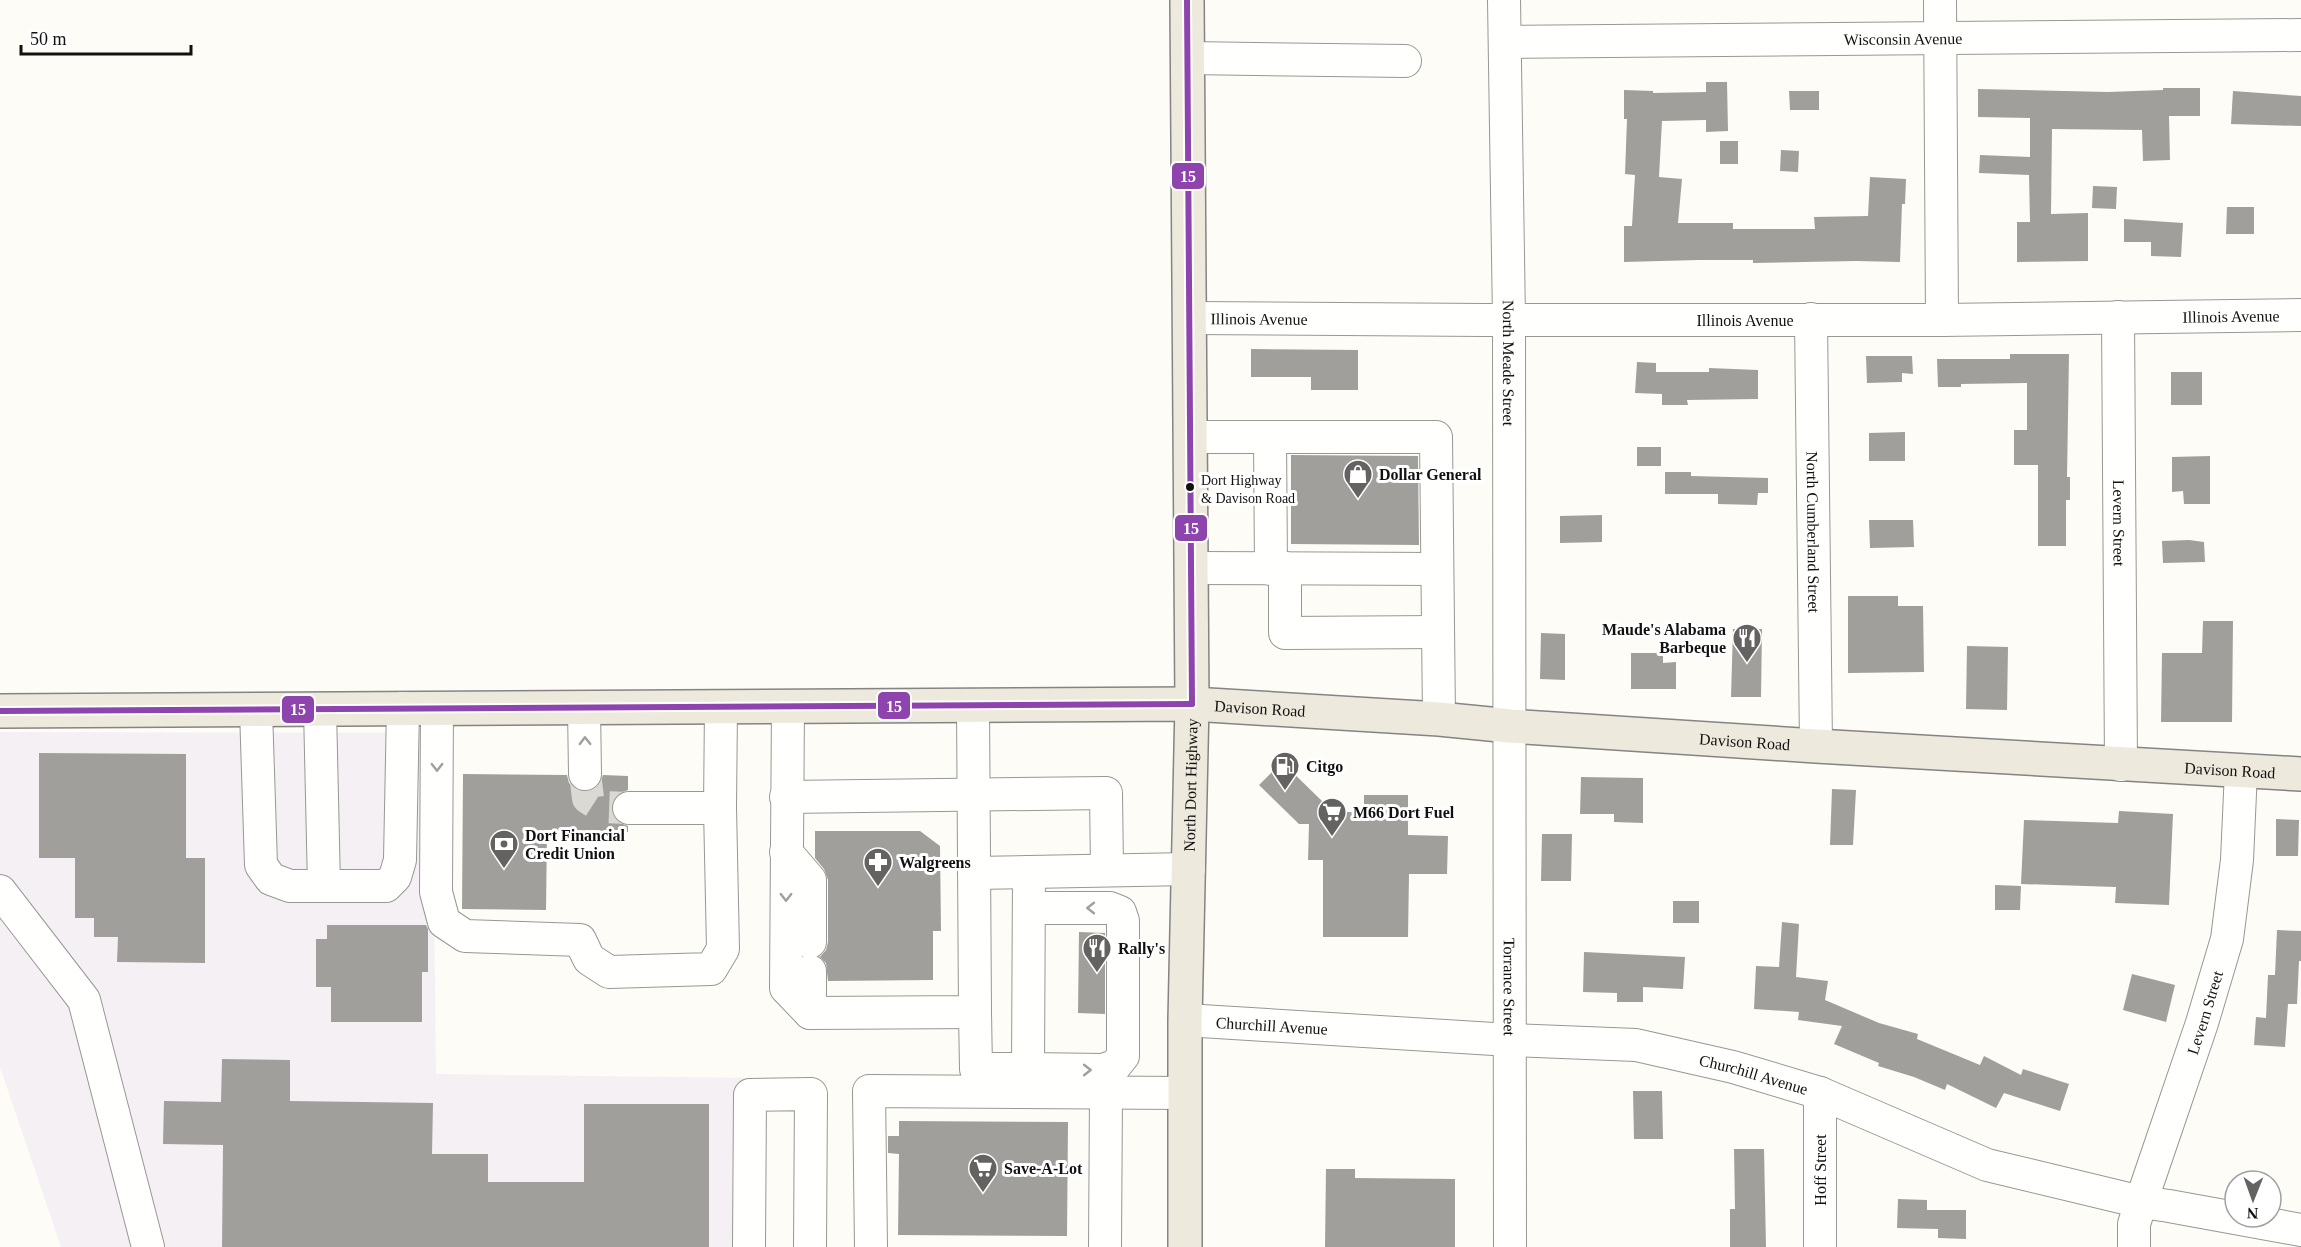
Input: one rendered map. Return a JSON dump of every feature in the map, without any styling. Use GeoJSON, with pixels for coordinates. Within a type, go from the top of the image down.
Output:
{"type":"FeatureCollection","features":[{"type":"Feature","properties":{"kind":"main road","name":"North Dort Highway"},"geometry":{"type":"LineString","coordinates":[[1185,1247],[1185,1020],[1192,704],[1187,0]]}},
{"type":"Feature","properties":{"kind":"main road","name":"Davison Road"},"geometry":{"type":"LineString","coordinates":[[0,711],[1192,704],[1816,746],[2301,774]]}},
{"type":"Feature","properties":{"kind":"street","name":"North Meade Street"},"geometry":{"type":"LineString","coordinates":[[1504,0],[1509,320],[1510,726]]}},
{"type":"Feature","properties":{"kind":"street"},"geometry":{"type":"LineString","coordinates":[[1940,0],[1942,320]]}},
{"type":"Feature","properties":{"kind":"street","name":"Wisconsin Avenue"},"geometry":{"type":"LineString","coordinates":[[1505,42],[2301,36]]}},
{"type":"Feature","properties":{"kind":"street"},"geometry":{"type":"LineString","coordinates":[[1188,58],[1405,61]]}},
{"type":"Feature","properties":{"kind":"street","name":"Illinois Avenue"},"geometry":{"type":"LineString","coordinates":[[1190,318],[1942,320],[2301,315]]}},
{"type":"Feature","properties":{"kind":"street","name":"Levern Street"},"geometry":{"type":"LineString","coordinates":[[2118,316],[2121,765]]}},
{"type":"Feature","properties":{"kind":"street","name":"North Cumberland Street"},"geometry":{"type":"LineString","coordinates":[[1811,319],[1816,746]]}},
{"type":"Feature","properties":{"kind":"street"},"geometry":{"type":"LineString","coordinates":[[1191,437],[1436,437],[1439,719]]}},
{"type":"Feature","properties":{"kind":"street"},"geometry":{"type":"LineString","coordinates":[[1270,437],[1278,569],[1285,633],[1438,632]]}},
{"type":"Feature","properties":{"kind":"street"},"geometry":{"type":"LineString","coordinates":[[1191,568],[1437,569]]}},
{"type":"Feature","properties":{"kind":"street"},"geometry":{"type":"LineString","coordinates":[[788,706],[786,988],[810,1012],[975,1012]]}},
{"type":"Feature","properties":{"kind":"street"},"geometry":{"type":"LineString","coordinates":[[973,706],[976,1069],[1103,1070],[1115,1066],[1123,1056],[1123,921],[1119,912],[1110,908],[1029,908]]}},
{"type":"Feature","properties":{"kind":"street"},"geometry":{"type":"LineString","coordinates":[[437,708],[436,892],[444,922],[465,936],[580,940],[589,959],[609,972],[711,969],[723,949],[720,808],[721,707]]}},
{"type":"Feature","properties":{"kind":"street"},"geometry":{"type":"LineString","coordinates":[[256,710],[261,865],[272,879],[290,886],[386,886],[394,877],[400,860],[403,708]]}},
{"type":"Feature","properties":{"kind":"street"},"geometry":{"type":"LineString","coordinates":[[584,708],[585,774]]}},
{"type":"Feature","properties":{"kind":"street"},"geometry":{"type":"LineString","coordinates":[[320,709],[324,886]]}},
{"type":"Feature","properties":{"kind":"street","name":"Torrance Street"},"geometry":{"type":"LineString","coordinates":[[1510,726],[1510,1247]]}},
{"type":"Feature","properties":{"kind":"street","name":"Levern Street"},"geometry":{"type":"LineString","coordinates":[[2134,1247],[2134,1224],[2202,1023],[2227,939],[2237,860],[2241,771]]}},
{"type":"Feature","properties":{"kind":"street"},"geometry":{"type":"LineString","coordinates":[[786,796],[1106,793],[1107,870]]}},
{"type":"Feature","properties":{"kind":"street"},"geometry":{"type":"LineString","coordinates":[[628,808],[720,808]]}},
{"type":"Feature","properties":{"kind":"street"},"geometry":{"type":"LineString","coordinates":[[786,852],[810,880],[810,1012]]}},
{"type":"Feature","properties":{"kind":"street"},"geometry":{"type":"LineString","coordinates":[[975,873],[1189,869]]}},
{"type":"Feature","properties":{"kind":"street"},"geometry":{"type":"LineString","coordinates":[[1028,1069],[1029,872]]}},
{"type":"Feature","properties":{"kind":"street"},"geometry":{"type":"LineString","coordinates":[[0,891],[84,1000],[148,1247]]}},
{"type":"Feature","properties":{"kind":"street","name":"Churchill Avenue"},"geometry":{"type":"LineString","coordinates":[[1185,1020],[1510,1040],[1636,1045],[1734,1067],[1820,1093],[1987,1165],[2141,1202],[2301,1230]]}},
{"type":"Feature","properties":{"kind":"street"},"geometry":{"type":"LineString","coordinates":[[871,1247],[869,1091],[1185,1093]]}},
{"type":"Feature","properties":{"kind":"street"},"geometry":{"type":"LineString","coordinates":[[1105,1247],[1106,1093]]}},
{"type":"Feature","properties":{"kind":"street","name":"Hoff Street"},"geometry":{"type":"LineString","coordinates":[[1820,1093],[1820,1247]]}},
{"type":"Feature","properties":{"kind":"street"},"geometry":{"type":"LineString","coordinates":[[749,1247],[750,1095],[811,1094],[810,1247]]}},
{"type":"Feature","properties":{"kind":"shaded area"},"geometry":{"type":"Polygon","coordinates":[[[0,732],[432,733],[436,1074],[759,1078],[757,1247],[61,1247],[0,1067],[0,732]]]}},
{"type":"Feature","properties":{"kind":"building"},"geometry":{"type":"Polygon","coordinates":[[[1706,82],[1727,82],[1728,131],[1706,132],[1706,120],[1662,121],[1659,177],[1682,179],[1678,223],[1733,223],[1733,229],[1815,229],[1814,217],[1868,216],[1870,177],[1906,179],[1905,204],[1902,204],[1900,262],[1753,263],[1753,260],[1699,260],[1624,262],[1624,226],[1632,226],[1635,175],[1625,174],[1627,119],[1624,119],[1624,90],[1653,91],[1653,93],[1706,92],[1706,82]]]}},
{"type":"Feature","properties":{"kind":"building"},"geometry":{"type":"Polygon","coordinates":[[[2163,88],[2200,88],[2200,116],[2169,116],[2170,160],[2143,161],[2142,130],[2052,129],[2051,214],[2088,213],[2088,261],[2017,262],[2017,222],[2030,222],[2029,175],[1979,173],[1980,155],[2030,157],[2030,118],[1978,117],[1978,89],[2108,92],[2163,90],[2163,88]]]}},
{"type":"Feature","properties":{"kind":"building"},"geometry":{"type":"Polygon","coordinates":[[[1789,91],[1819,91],[1819,110],[1790,110],[1789,91]]]}},
{"type":"Feature","properties":{"kind":"building"},"geometry":{"type":"Polygon","coordinates":[[[2233,91],[2301,96],[2301,126],[2231,124],[2233,91]]]}},
{"type":"Feature","properties":{"kind":"building"},"geometry":{"type":"Polygon","coordinates":[[[1720,141],[1738,141],[1738,164],[1720,164],[1720,141]]]}},
{"type":"Feature","properties":{"kind":"building"},"geometry":{"type":"Polygon","coordinates":[[[1781,150],[1799,151],[1798,172],[1780,171],[1781,150]]]}},
{"type":"Feature","properties":{"kind":"building"},"geometry":{"type":"Polygon","coordinates":[[[2093,186],[2117,187],[2116,209],[2092,208],[2093,186]]]}},
{"type":"Feature","properties":{"kind":"building"},"geometry":{"type":"Polygon","coordinates":[[[2227,207],[2254,207],[2254,234],[2226,234],[2227,207]]]}},
{"type":"Feature","properties":{"kind":"building"},"geometry":{"type":"Polygon","coordinates":[[[2124,219],[2183,223],[2181,257],[2151,256],[2151,242],[2124,242],[2124,219]]]}},
{"type":"Feature","properties":{"kind":"building"},"geometry":{"type":"Polygon","coordinates":[[[1251,349],[1358,350],[1358,390],[1311,390],[1311,377],[1251,377],[1251,349]]]}},
{"type":"Feature","properties":{"kind":"building"},"geometry":{"type":"Polygon","coordinates":[[[2010,354],[2069,354],[2067,477],[2070,477],[2070,500],[2066,500],[2066,546],[2038,546],[2038,465],[2014,465],[2014,430],[2027,430],[2027,383],[1961,384],[1961,387],[1938,387],[1937,359],[2010,359],[2010,354]]]}},
{"type":"Feature","properties":{"kind":"building"},"geometry":{"type":"Polygon","coordinates":[[[1866,356],[1912,356],[1913,374],[1902,373],[1902,382],[1867,383],[1866,356]]]}},
{"type":"Feature","properties":{"kind":"building"},"geometry":{"type":"Polygon","coordinates":[[[1637,362],[1656,363],[1656,372],[1709,372],[1709,368],[1758,370],[1758,399],[1687,400],[1688,405],[1662,405],[1662,394],[1635,393],[1637,362]]]}},
{"type":"Feature","properties":{"kind":"building"},"geometry":{"type":"Polygon","coordinates":[[[2171,372],[2202,372],[2202,405],[2171,405],[2171,372]]]}},
{"type":"Feature","properties":{"kind":"building"},"geometry":{"type":"Polygon","coordinates":[[[1905,432],[1905,461],[1869,461],[1869,433],[1905,432]]]}},
{"type":"Feature","properties":{"kind":"building"},"geometry":{"type":"Polygon","coordinates":[[[1637,447],[1661,447],[1661,466],[1637,466],[1637,447]]]}},
{"type":"Feature","properties":{"kind":"building","name":"Dollar General"},"geometry":{"type":"Polygon","coordinates":[[[1291,455],[1418,456],[1419,545],[1291,544],[1291,455]]]}},
{"type":"Feature","properties":{"kind":"building"},"geometry":{"type":"Polygon","coordinates":[[[2210,456],[2210,504],[2184,504],[2183,491],[2172,492],[2172,457],[2210,456]]]}},
{"type":"Feature","properties":{"kind":"building"},"geometry":{"type":"Polygon","coordinates":[[[1665,472],[1691,472],[1691,476],[1768,478],[1768,493],[1758,493],[1757,505],[1718,504],[1718,494],[1665,494],[1665,472]]]}},
{"type":"Feature","properties":{"kind":"building"},"geometry":{"type":"Polygon","coordinates":[[[1602,515],[1602,542],[1560,543],[1560,516],[1602,515]]]}},
{"type":"Feature","properties":{"kind":"building"},"geometry":{"type":"Polygon","coordinates":[[[1869,520],[1913,520],[1914,547],[1870,548],[1869,520]]]}},
{"type":"Feature","properties":{"kind":"building"},"geometry":{"type":"Polygon","coordinates":[[[2162,541],[2204,542],[2205,562],[2163,563],[2162,541]]]}},
{"type":"Feature","properties":{"kind":"building"},"geometry":{"type":"Polygon","coordinates":[[[1848,596],[1898,596],[1898,606],[1923,606],[1924,672],[1848,673],[1848,596]]]}},
{"type":"Feature","properties":{"kind":"building"},"geometry":{"type":"Polygon","coordinates":[[[2203,621],[2233,621],[2232,722],[2161,722],[2162,653],[2202,653],[2203,621]]]}},
{"type":"Feature","properties":{"kind":"building","name":"Maude's Alabama Barbeque"},"geometry":{"type":"Polygon","coordinates":[[[1733,629],[1762,629],[1761,697],[1731,697],[1733,629]]]}},
{"type":"Feature","properties":{"kind":"building"},"geometry":{"type":"Polygon","coordinates":[[[1541,633],[1565,634],[1565,680],[1540,679],[1541,633]]]}},
{"type":"Feature","properties":{"kind":"building"},"geometry":{"type":"Polygon","coordinates":[[[1967,646],[2008,647],[2007,710],[1966,709],[1967,646]]]}},
{"type":"Feature","properties":{"kind":"building"},"geometry":{"type":"Polygon","coordinates":[[[1631,653],[1663,653],[1663,663],[1676,662],[1676,689],[1631,689],[1631,653]]]}},
{"type":"Feature","properties":{"kind":"building"},"geometry":{"type":"Polygon","coordinates":[[[39,753],[186,754],[186,858],[205,858],[205,963],[117,962],[118,937],[94,937],[94,918],[75,918],[75,858],[39,858],[39,753]]]}},
{"type":"Feature","properties":{"kind":"building"},"geometry":{"type":"Polygon","coordinates":[[[1282,762],[1322,801],[1321,812],[1364,812],[1364,795],[1408,795],[1408,835],[1448,836],[1447,874],[1409,874],[1408,937],[1323,937],[1323,860],[1308,860],[1309,824],[1299,824],[1259,785],[1282,762]]]}},
{"type":"Feature","properties":{"kind":"building","name":"Dort Financial Credit Union"},"geometry":{"type":"Polygon","coordinates":[[[463,774],[567,775],[569,783],[585,792],[595,789],[603,775],[628,776],[628,790],[620,793],[614,799],[611,807],[614,817],[620,823],[628,826],[628,832],[547,831],[546,910],[462,909],[463,774]]]}},
{"type":"Feature","properties":{"kind":"building"},"geometry":{"type":"Polygon","coordinates":[[[1581,777],[1643,778],[1643,823],[1614,822],[1614,814],[1580,814],[1581,777]]]}},
{"type":"Feature","properties":{"kind":"building"},"geometry":{"type":"Polygon","coordinates":[[[1832,789],[1856,790],[1853,845],[1830,845],[1832,789]]]}},
{"type":"Feature","properties":{"kind":"building"},"geometry":{"type":"Polygon","coordinates":[[[2119,811],[2173,814],[2169,905],[2115,903],[2116,887],[2021,884],[2024,820],[2118,823],[2119,811]]]}},
{"type":"Feature","properties":{"kind":"building"},"geometry":{"type":"Polygon","coordinates":[[[2276,819],[2299,820],[2298,856],[2276,856],[2276,819]]]}},
{"type":"Feature","properties":{"kind":"building","name":"Walgreens"},"geometry":{"type":"Polygon","coordinates":[[[815,831],[920,831],[940,846],[941,931],[933,931],[933,980],[828,981],[826,963],[820,957],[826,950],[828,942],[828,880],[824,869],[815,858],[815,831]]]}},
{"type":"Feature","properties":{"kind":"building"},"geometry":{"type":"Polygon","coordinates":[[[1542,834],[1572,834],[1571,881],[1541,881],[1542,834]]]}},
{"type":"Feature","properties":{"kind":"building"},"geometry":{"type":"Polygon","coordinates":[[[1995,885],[2021,886],[2020,910],[1995,910],[1995,885]]]}},
{"type":"Feature","properties":{"kind":"building"},"geometry":{"type":"Polygon","coordinates":[[[1673,901],[1699,901],[1699,923],[1673,923],[1673,901]]]}},
{"type":"Feature","properties":{"kind":"building"},"geometry":{"type":"Polygon","coordinates":[[[1782,922],[1799,924],[1796,977],[1828,981],[1825,1000],[1879,1023],[1918,1034],[1917,1039],[1980,1065],[1984,1056],[2021,1075],[2023,1069],[2069,1084],[2060,1111],[2004,1093],[1996,1108],[1947,1084],[1945,1090],[1878,1066],[1879,1063],[1834,1044],[1842,1026],[1798,1020],[1799,1012],[1754,1009],[1756,966],[1779,967],[1782,922]]]}},
{"type":"Feature","properties":{"kind":"building"},"geometry":{"type":"Polygon","coordinates":[[[327,925],[426,925],[428,929],[428,972],[422,972],[422,1022],[331,1022],[331,987],[316,987],[316,939],[327,939],[327,925]]]}},
{"type":"Feature","properties":{"kind":"building"},"geometry":{"type":"Polygon","coordinates":[[[2277,930],[2301,931],[2297,1004],[2288,1004],[2285,1047],[2254,1045],[2256,1017],[2266,1018],[2268,975],[2275,975],[2277,930]]]}},
{"type":"Feature","properties":{"kind":"building","name":"Rally's"},"geometry":{"type":"Polygon","coordinates":[[[1079,932],[1105,933],[1105,1014],[1078,1013],[1079,932]]]}},
{"type":"Feature","properties":{"kind":"building"},"geometry":{"type":"Polygon","coordinates":[[[1584,952],[1685,957],[1683,989],[1643,987],[1643,1002],[1617,1002],[1617,993],[1583,992],[1584,952]]]}},
{"type":"Feature","properties":{"kind":"building"},"geometry":{"type":"Polygon","coordinates":[[[2132,974],[2175,985],[2166,1022],[2123,1010],[2132,974]]]}},
{"type":"Feature","properties":{"kind":"building"},"geometry":{"type":"Polygon","coordinates":[[[222,1059],[290,1060],[290,1101],[433,1103],[432,1154],[488,1154],[488,1182],[584,1182],[584,1104],[709,1104],[709,1247],[222,1247],[223,1145],[163,1144],[164,1101],[221,1102],[222,1059]]]}},
{"type":"Feature","properties":{"kind":"building"},"geometry":{"type":"Polygon","coordinates":[[[1633,1091],[1662,1091],[1663,1139],[1634,1139],[1633,1091]]]}},
{"type":"Feature","properties":{"kind":"building","name":"Save-A-Lot"},"geometry":{"type":"Polygon","coordinates":[[[899,1121],[1068,1122],[1067,1236],[898,1235],[899,1154],[888,1153],[888,1136],[899,1136],[899,1121]]]}},
{"type":"Feature","properties":{"kind":"building"},"geometry":{"type":"Polygon","coordinates":[[[1734,1149],[1764,1149],[1766,1247],[1730,1247],[1730,1209],[1735,1209],[1734,1149]]]}},
{"type":"Feature","properties":{"kind":"building"},"geometry":{"type":"Polygon","coordinates":[[[1326,1169],[1355,1169],[1355,1178],[1455,1179],[1455,1247],[1325,1247],[1326,1169]]]}},
{"type":"Feature","properties":{"kind":"building"},"geometry":{"type":"Polygon","coordinates":[[[1898,1199],[1927,1200],[1927,1210],[1966,1210],[1966,1239],[1938,1238],[1938,1229],[1897,1228],[1898,1199]]]}},
{"type":"Feature","properties":{"kind":"tunnel"},"geometry":{"type":"LineString","coordinates":[[585,774],[588,798],[602,807],[629,808]]}},
{"type":"Feature","properties":{"kind":"transit line","name":"15"},"geometry":{"type":"LineString","coordinates":[[1187,0],[1192,704]]}},
{"type":"Feature","properties":{"kind":"transit line","name":"15"},"geometry":{"type":"LineString","coordinates":[[0,711],[1192,704]]}},
{"type":"Feature","properties":{"kind":"place","name":"Dort Highway & Davison Road"},"geometry":{"type":"Point","coordinates":[1190,487]}},
{"type":"Feature","properties":{"kind":"place","name":"Dollar General"},"geometry":{"type":"Point","coordinates":[1358,500]}},
{"type":"Feature","properties":{"kind":"place","name":"Maude's Alabama Barbeque"},"geometry":{"type":"Point","coordinates":[1747,664]}},
{"type":"Feature","properties":{"kind":"place","name":"Citgo"},"geometry":{"type":"Point","coordinates":[1285,792]}},
{"type":"Feature","properties":{"kind":"place","name":"M66 Dort Fuel"},"geometry":{"type":"Point","coordinates":[1332,838]}},
{"type":"Feature","properties":{"kind":"place","name":"Dort Financial Credit Union"},"geometry":{"type":"Point","coordinates":[504,870]}},
{"type":"Feature","properties":{"kind":"place","name":"Walgreens"},"geometry":{"type":"Point","coordinates":[878,888]}},
{"type":"Feature","properties":{"kind":"place","name":"Rally's"},"geometry":{"type":"Point","coordinates":[1097,974]}},
{"type":"Feature","properties":{"kind":"place","name":"Save-A-Lot"},"geometry":{"type":"Point","coordinates":[983,1194]}}]}
